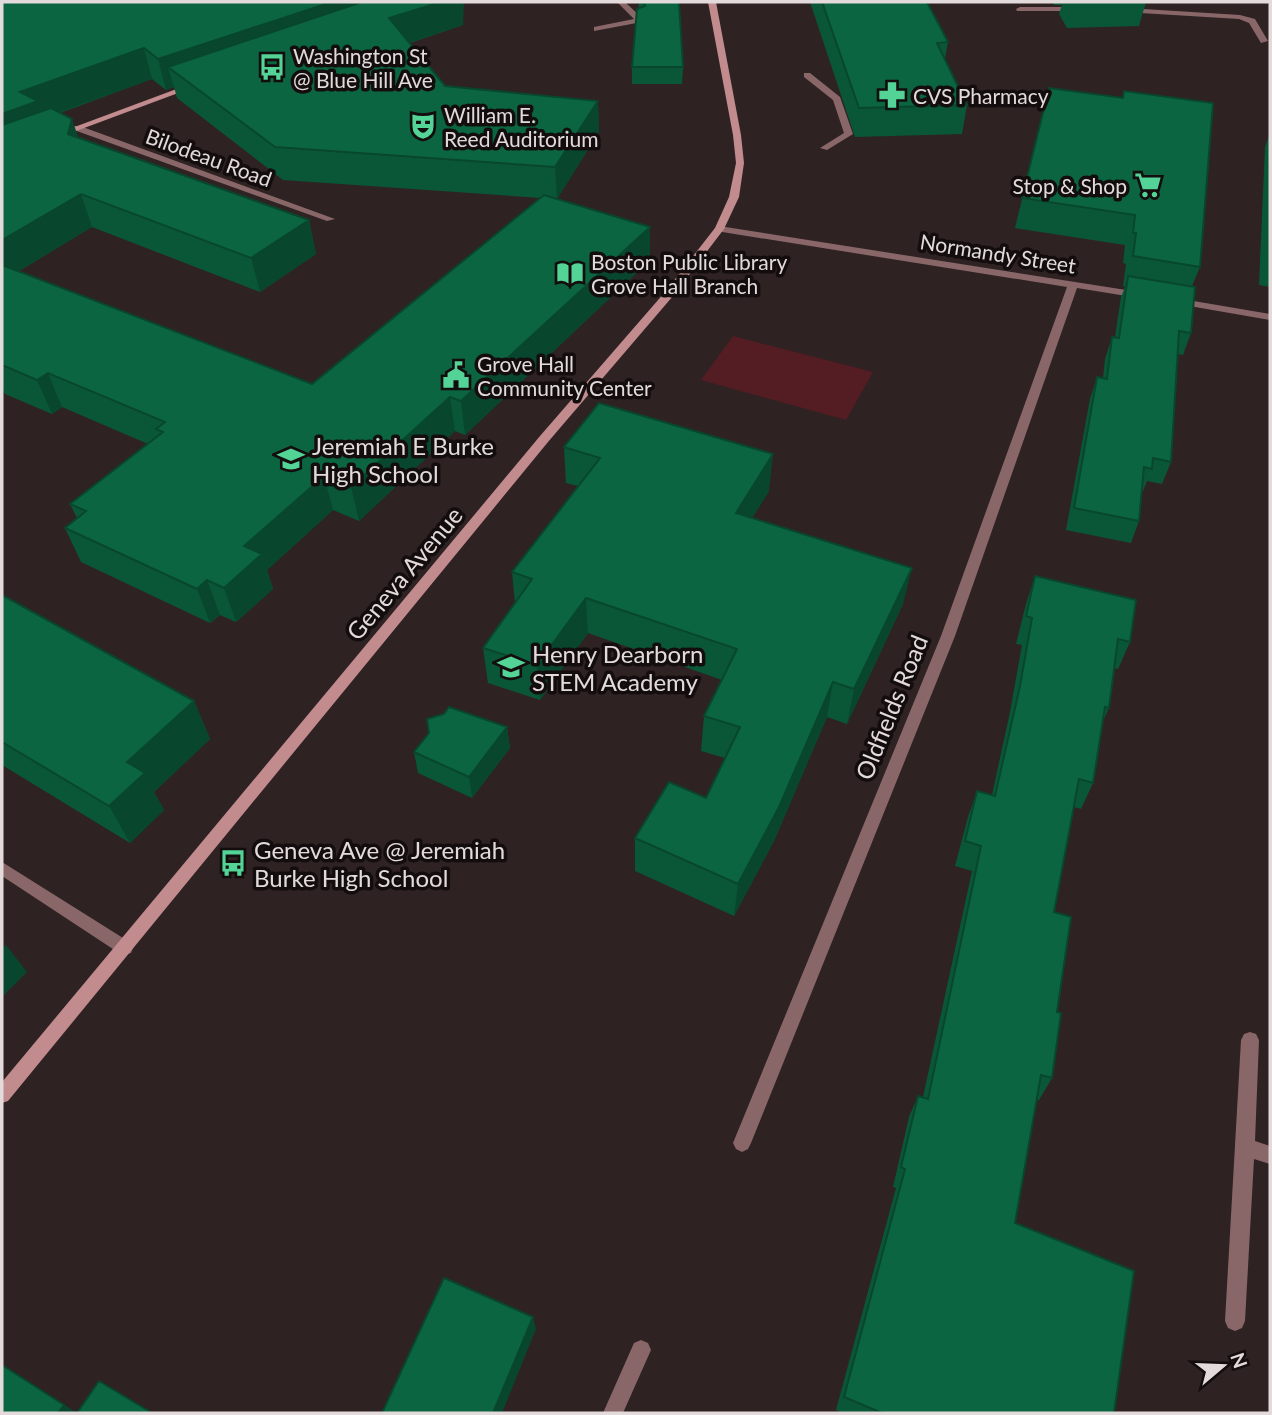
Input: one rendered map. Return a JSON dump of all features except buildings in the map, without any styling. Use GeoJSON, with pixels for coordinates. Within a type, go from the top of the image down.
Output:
{"type":"FeatureCollection","features":[{"type":"Feature","properties":{"kind":"main road","name":"Geneva Avenue"},"geometry":{"type":"LineString","coordinates":[[2,1095],[544,439],[669,295],[719,229],[734,197],[740,163],[712,2]]}},
{"type":"Feature","properties":{"kind":"main road"},"geometry":{"type":"LineString","coordinates":[[52,138],[201,83]]}},
{"type":"Feature","properties":{"kind":"street"},"geometry":{"type":"LineString","coordinates":[[597,29],[639,20],[621,2]]}},
{"type":"Feature","properties":{"kind":"street"},"geometry":{"type":"LineString","coordinates":[[1020,9],[1088,9]]}},
{"type":"Feature","properties":{"kind":"street"},"geometry":{"type":"LineString","coordinates":[[1115,10],[1240,17],[1252,21],[1264,41]]}},
{"type":"Feature","properties":{"kind":"street"},"geometry":{"type":"LineString","coordinates":[[807,75],[836,99],[849,134],[824,148]]}},
{"type":"Feature","properties":{"kind":"street","name":"Bilodeau Road"},"geometry":{"type":"LineString","coordinates":[[77,128],[330,219]]}},
{"type":"Feature","properties":{"kind":"street","name":"Normandy Street"},"geometry":{"type":"LineString","coordinates":[[719,229],[1150,297]]}},
{"type":"Feature","properties":{"kind":"street","name":"Oldfields Road"},"geometry":{"type":"LineString","coordinates":[[742,1143],[948,636],[1073,284]]}},
{"type":"Feature","properties":{"kind":"street"},"geometry":{"type":"LineString","coordinates":[[1163,299],[1270,317]]}},
{"type":"Feature","properties":{"kind":"street"},"geometry":{"type":"LineString","coordinates":[[2,868],[125,948]]}},
{"type":"Feature","properties":{"kind":"street"},"geometry":{"type":"LineString","coordinates":[[1235,1321],[1250,1040]]}},
{"type":"Feature","properties":{"kind":"street"},"geometry":{"type":"LineString","coordinates":[[1246,1147],[1270,1155]]}},
{"type":"Feature","properties":{"kind":"street"},"geometry":{"type":"LineString","coordinates":[[613,1413],[641,1350]]}},
{"type":"Feature","properties":{"kind":"shaded area"},"geometry":{"type":"Polygon","coordinates":[[[733,336],[873,372],[846,420],[701,380],[733,336]]]}},
{"type":"Feature","properties":{"kind":"place","name":"Washington St @ Blue Hill Ave"},"geometry":{"type":"Point","coordinates":[272,67]}},
{"type":"Feature","properties":{"kind":"place","name":"CVS Pharmacy"},"geometry":{"type":"Point","coordinates":[892,95]}},
{"type":"Feature","properties":{"kind":"place","name":"William E. Reed Auditorium"},"geometry":{"type":"Point","coordinates":[423,126]}},
{"type":"Feature","properties":{"kind":"place","name":"Stop & Shop"},"geometry":{"type":"Point","coordinates":[1148,185]}},
{"type":"Feature","properties":{"kind":"place","name":"Boston Public Library Grove Hall Branch"},"geometry":{"type":"Point","coordinates":[570,273]}},
{"type":"Feature","properties":{"kind":"place","name":"Grove Hall Community Center"},"geometry":{"type":"Point","coordinates":[456,375]}},
{"type":"Feature","properties":{"kind":"place","name":"Jeremiah E Burke High School"},"geometry":{"type":"Point","coordinates":[291,459]}},
{"type":"Feature","properties":{"kind":"place","name":"Henry Dearborn STEM Academy"},"geometry":{"type":"Point","coordinates":[511,667]}},
{"type":"Feature","properties":{"kind":"place","name":"Geneva Ave @ Jeremiah Burke High School"},"geometry":{"type":"Point","coordinates":[233,863]}}]}
